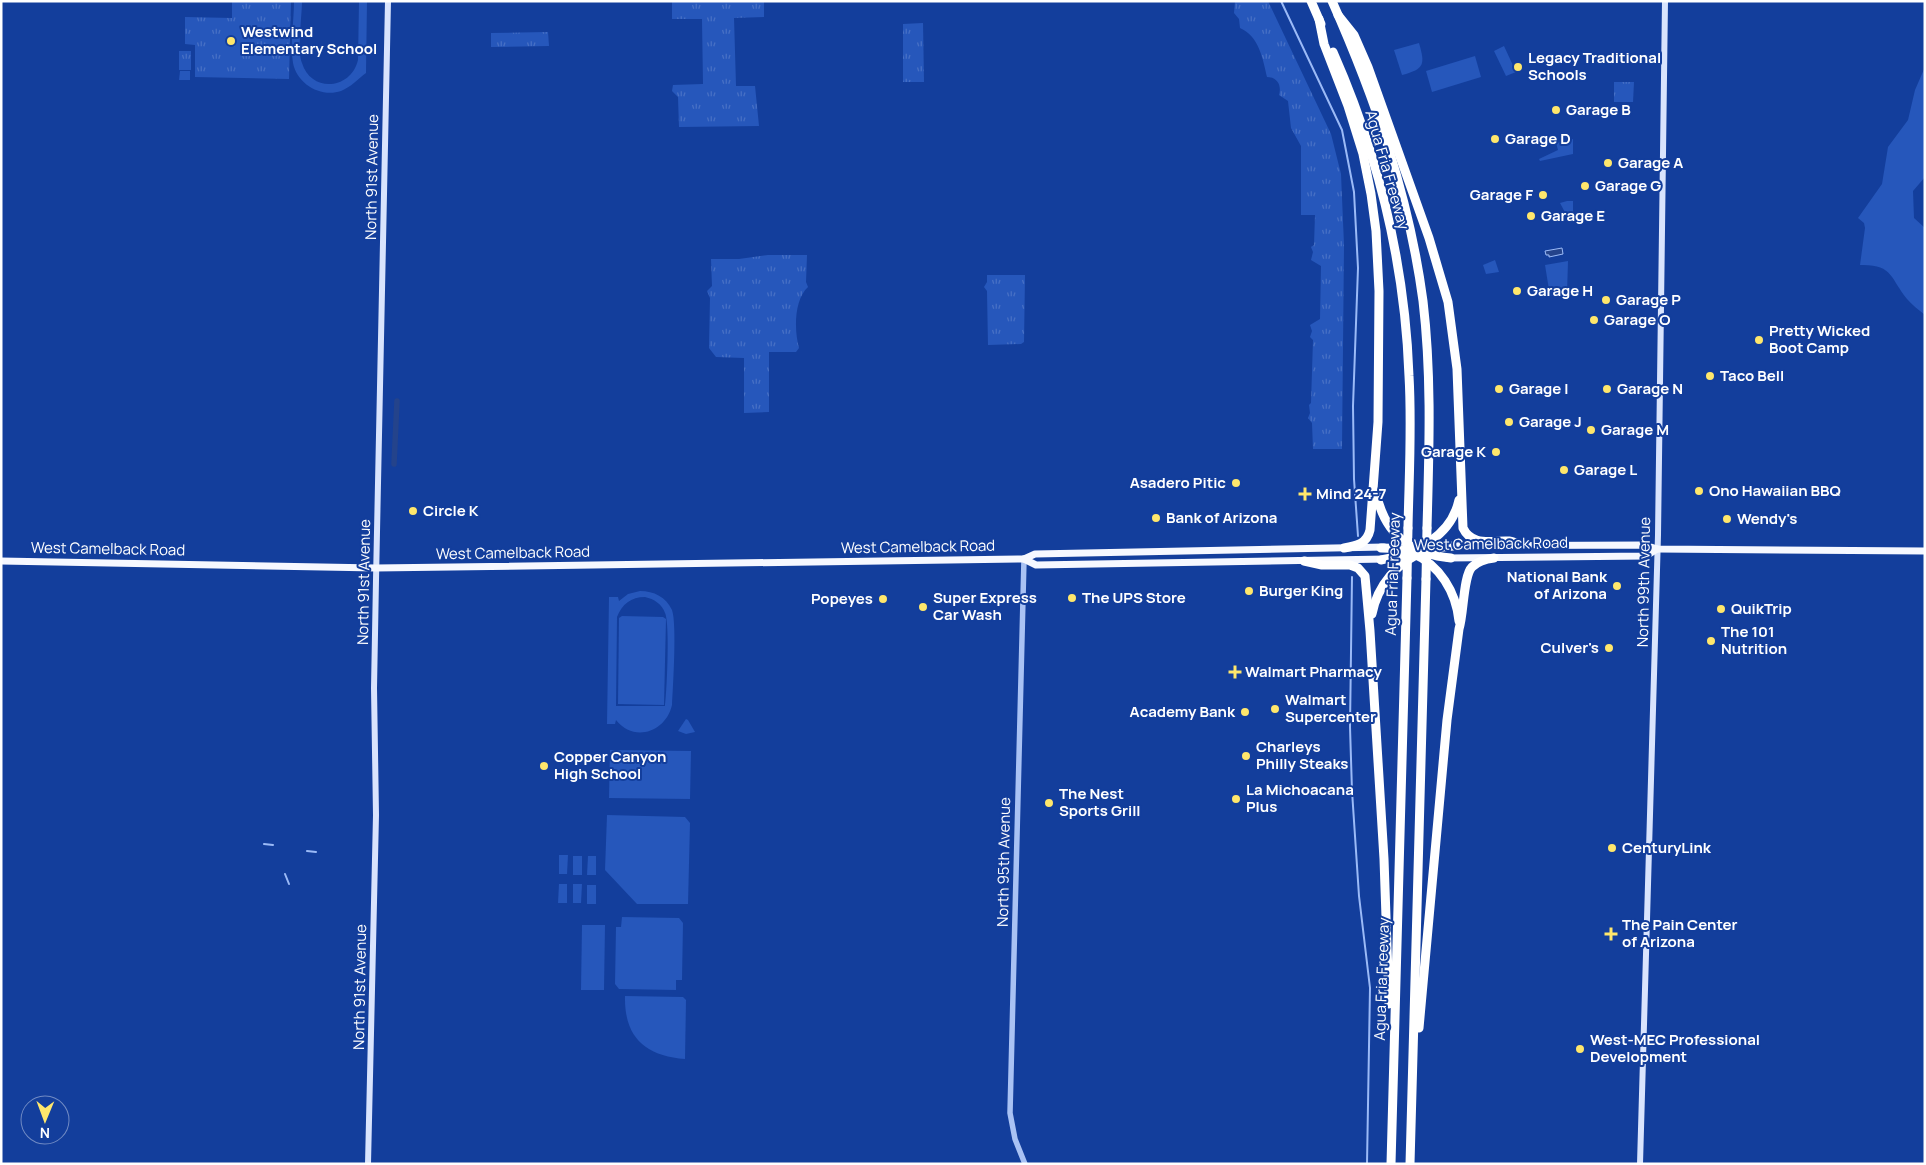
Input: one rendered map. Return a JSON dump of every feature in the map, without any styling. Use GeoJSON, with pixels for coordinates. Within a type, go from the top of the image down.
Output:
{"type":"FeatureCollection","features":[{"type":"Feature","properties":{"kind":"highway","name":"Agua Fria Freeway"},"geometry":{"type":"LineString","coordinates":[[1311,1],[1345,78],[1371,154],[1384,201],[1395,250],[1405,318],[1409,374],[1407,578],[1392,1072],[1391,1164]]}},
{"type":"Feature","properties":{"kind":"highway","name":"Agua Fria Freeway"},"geometry":{"type":"LineString","coordinates":[[1332,1],[1361,67],[1383,128],[1402,192],[1423,300],[1429,378],[1430,437],[1410,1164]]}},
{"type":"Feature","properties":{"kind":"highway"},"geometry":{"type":"LineString","coordinates":[[1338,15],[1354,35],[1368,68],[1416,200],[1444,286],[1451,319],[1457,369],[1460,491],[1462,524],[1465,533],[1470,538],[1482,542],[1511,541],[1524,545]]}},
{"type":"Feature","properties":{"kind":"highway"},"geometry":{"type":"LineString","coordinates":[[1318,19],[1324,44],[1361,146],[1374,212],[1378,261],[1378,422],[1369,536],[1359,545],[1344,548]]}},
{"type":"Feature","properties":{"kind":"highway"},"geometry":{"type":"LineString","coordinates":[[1374,484],[1378,505],[1386,522],[1402,540],[1441,576],[1450,588],[1457,605],[1459,629]]}},
{"type":"Feature","properties":{"kind":"highway"},"geometry":{"type":"LineString","coordinates":[[1370,631],[1374,604],[1380,590],[1394,572],[1437,536],[1453,515],[1460,491]]}},
{"type":"Feature","properties":{"kind":"highway"},"geometry":{"type":"LineString","coordinates":[[1381,560],[1433,548],[1453,546]]}},
{"type":"Feature","properties":{"kind":"highway"},"geometry":{"type":"LineString","coordinates":[[1381,548],[1451,558]]}},
{"type":"Feature","properties":{"kind":"highway"},"geometry":{"type":"LineString","coordinates":[[1412,1072],[1420,1026],[1449,701],[1459,629],[1468,573],[1476,563],[1494,558]]}},
{"type":"Feature","properties":{"kind":"highway"},"geometry":{"type":"LineString","coordinates":[[1304,561],[1322,565],[1350,565],[1362,572],[1366,582],[1384,859],[1392,1072]]}},
{"type":"Feature","properties":{"kind":"main road","name":"North 91st Avenue"},"geometry":{"type":"LineString","coordinates":[[368,1164],[376,815],[374,680],[388,1]]}},
{"type":"Feature","properties":{"kind":"main road","name":"North 99th Avenue"},"geometry":{"type":"LineString","coordinates":[[1640,1164],[1657,549],[1665,1]]}},
{"type":"Feature","properties":{"kind":"main road","name":"West Camelback Road"},"geometry":{"type":"LineString","coordinates":[[1453,546],[1645,545],[1657,549],[1925,551]]}},
{"type":"Feature","properties":{"kind":"main road","name":"West Camelback Road"},"geometry":{"type":"LineString","coordinates":[[1,561],[376,568],[1024,559],[1036,554],[1381,548]]}},
{"type":"Feature","properties":{"kind":"main road","name":"West Camelback Road"},"geometry":{"type":"LineString","coordinates":[[1451,558],[1646,556],[1657,549]]}},
{"type":"Feature","properties":{"kind":"main road"},"geometry":{"type":"LineString","coordinates":[[1135,552],[1150,556],[1178,557],[1186,563],[1198,556],[1244,556],[1266,551]]}},
{"type":"Feature","properties":{"kind":"main road","name":"West Camelback Road"},"geometry":{"type":"LineString","coordinates":[[1024,559],[1036,565],[1381,560]]}},
{"type":"Feature","properties":{"kind":"street","name":"North 95th Avenue"},"geometry":{"type":"LineString","coordinates":[[1024,559],[1010,1113],[1015,1140],[1024,1164]]}},
{"type":"Feature","properties":{"kind":"green space"},"geometry":{"type":"Polygon","coordinates":[[[232,1],[291,1],[289,79],[195,77],[195,45],[185,44],[185,17],[232,18],[232,1]]]}},
{"type":"Feature","properties":{"kind":"green space"},"geometry":{"type":"Polygon","coordinates":[[[294,1],[302,1],[300,42],[302,63],[307,73],[314,79],[322,83],[331,84],[340,82],[354,70],[358,60],[359,1],[367,1],[366,73],[348,87],[333,93],[326,93],[311,88],[299,77],[295,71],[292,56],[294,1]]]}},
{"type":"Feature","properties":{"kind":"green space"},"geometry":{"type":"Polygon","coordinates":[[[672,1],[764,1],[764,17],[734,18],[736,86],[755,86],[759,126],[679,127],[678,97],[672,91],[673,85],[703,84],[702,19],[672,19],[672,1]]]}},
{"type":"Feature","properties":{"kind":"green space"},"geometry":{"type":"Polygon","coordinates":[[[1235,1],[1268,1],[1331,134],[1341,174],[1344,245],[1342,449],[1313,449],[1312,423],[1308,418],[1310,413],[1309,405],[1311,403],[1313,340],[1310,337],[1312,331],[1310,325],[1320,319],[1321,266],[1311,260],[1313,252],[1311,247],[1314,245],[1315,215],[1301,215],[1301,146],[1291,128],[1288,101],[1279,95],[1280,88],[1278,82],[1274,78],[1267,77],[1262,56],[1256,42],[1252,36],[1240,28],[1239,19],[1234,13],[1235,1]]]}},
{"type":"Feature","properties":{"kind":"green space"},"geometry":{"type":"Polygon","coordinates":[[[923,23],[924,82],[903,82],[903,24],[923,23]]]}},
{"type":"Feature","properties":{"kind":"green space"},"geometry":{"type":"Polygon","coordinates":[[[548,32],[549,46],[491,47],[491,33],[548,32]]]}},
{"type":"Feature","properties":{"kind":"green space"},"geometry":{"type":"Polygon","coordinates":[[[1419,43],[1422,56],[1421,65],[1419,68],[1402,75],[1394,50],[1419,43]]]}},
{"type":"Feature","properties":{"kind":"green space"},"geometry":{"type":"Polygon","coordinates":[[[1504,46],[1516,72],[1506,76],[1494,51],[1504,46]]]}},
{"type":"Feature","properties":{"kind":"green space"},"geometry":{"type":"Polygon","coordinates":[[[179,51],[191,51],[191,70],[179,70],[179,51]]]}},
{"type":"Feature","properties":{"kind":"green space"},"geometry":{"type":"Polygon","coordinates":[[[1475,56],[1481,77],[1432,92],[1426,71],[1475,56]]]}},
{"type":"Feature","properties":{"kind":"green space"},"geometry":{"type":"Polygon","coordinates":[[[1925,67],[1925,177],[1913,191],[1914,218],[1925,228],[1925,315],[1907,299],[1890,274],[1885,270],[1871,265],[1860,265],[1865,228],[1864,223],[1858,218],[1882,184],[1888,147],[1908,120],[1915,90],[1925,67]]]}},
{"type":"Feature","properties":{"kind":"green space"},"geometry":{"type":"Polygon","coordinates":[[[180,71],[190,71],[190,80],[179,80],[180,71]]]}},
{"type":"Feature","properties":{"kind":"green space"},"geometry":{"type":"Polygon","coordinates":[[[1614,82],[1634,82],[1633,102],[1614,102],[1614,82]]]}},
{"type":"Feature","properties":{"kind":"green space"},"geometry":{"type":"Polygon","coordinates":[[[1573,139],[1573,154],[1540,161],[1539,159],[1558,150],[1556,143],[1573,139]]]}},
{"type":"Feature","properties":{"kind":"green space"},"geometry":{"type":"Polygon","coordinates":[[[1573,201],[1573,216],[1568,218],[1560,203],[1573,201]]]}},
{"type":"Feature","properties":{"kind":"green space"},"geometry":{"type":"Polygon","coordinates":[[[768,255],[807,255],[806,282],[808,287],[800,299],[796,316],[796,333],[799,348],[796,352],[769,352],[769,412],[744,413],[744,358],[716,357],[709,348],[710,298],[707,291],[712,286],[711,259],[739,259],[768,255]]]}},
{"type":"Feature","properties":{"kind":"green space"},"geometry":{"type":"Polygon","coordinates":[[[1495,260],[1499,272],[1486,274],[1483,265],[1495,260]]]}},
{"type":"Feature","properties":{"kind":"green space"},"geometry":{"type":"Polygon","coordinates":[[[1568,261],[1567,293],[1550,296],[1545,265],[1568,261]]]}},
{"type":"Feature","properties":{"kind":"green space"},"geometry":{"type":"Polygon","coordinates":[[[987,275],[1025,275],[1024,342],[1021,344],[988,345],[987,291],[984,287],[987,282],[987,275]]]}},
{"type":"Feature","properties":{"kind":"green space"},"geometry":{"type":"Polygon","coordinates":[[[640,591],[650,592],[659,596],[672,610],[674,628],[672,705],[669,714],[656,728],[640,732],[623,727],[616,720],[615,724],[607,724],[609,597],[618,597],[619,601],[628,594],[640,591]],[[645,597],[635,598],[628,602],[617,617],[616,706],[665,706],[668,658],[667,619],[662,607],[657,602],[645,597]]]}},
{"type":"Feature","properties":{"kind":"green space"},"geometry":{"type":"Polygon","coordinates":[[[622,616],[663,617],[666,619],[664,705],[618,704],[619,618],[622,616]]]}},
{"type":"Feature","properties":{"kind":"green space"},"geometry":{"type":"Polygon","coordinates":[[[686,719],[695,732],[686,734],[678,731],[686,719]]]}},
{"type":"Feature","properties":{"kind":"green space"},"geometry":{"type":"Polygon","coordinates":[[[610,750],[691,751],[690,799],[609,798],[610,750]]]}},
{"type":"Feature","properties":{"kind":"green space"},"geometry":{"type":"Polygon","coordinates":[[[607,815],[685,817],[690,823],[688,904],[637,904],[605,870],[607,815]]]}},
{"type":"Feature","properties":{"kind":"green space"},"geometry":{"type":"Polygon","coordinates":[[[559,855],[568,855],[567,874],[559,874],[559,855]]]}},
{"type":"Feature","properties":{"kind":"green space"},"geometry":{"type":"Polygon","coordinates":[[[573,856],[582,856],[582,875],[573,875],[573,856]]]}},
{"type":"Feature","properties":{"kind":"green space"},"geometry":{"type":"Polygon","coordinates":[[[588,856],[596,856],[596,875],[587,875],[588,856]]]}},
{"type":"Feature","properties":{"kind":"green space"},"geometry":{"type":"Polygon","coordinates":[[[559,884],[567,884],[567,903],[558,903],[559,884]]]}},
{"type":"Feature","properties":{"kind":"green space"},"geometry":{"type":"Polygon","coordinates":[[[573,884],[582,884],[581,903],[573,903],[573,884]]]}},
{"type":"Feature","properties":{"kind":"green space"},"geometry":{"type":"Polygon","coordinates":[[[587,885],[596,885],[596,904],[587,904],[587,885]]]}},
{"type":"Feature","properties":{"kind":"green space"},"geometry":{"type":"Polygon","coordinates":[[[622,917],[679,918],[683,923],[682,980],[676,980],[676,990],[619,989],[615,984],[616,927],[621,927],[622,917]]]}},
{"type":"Feature","properties":{"kind":"green space"},"geometry":{"type":"Polygon","coordinates":[[[582,925],[605,925],[604,990],[581,990],[582,925]]]}},
{"type":"Feature","properties":{"kind":"green space"},"geometry":{"type":"Polygon","coordinates":[[[625,996],[683,997],[686,1000],[685,1059],[659,1054],[648,1049],[640,1042],[628,1023],[625,996]]]}},
{"type":"Feature","properties":{"kind":"water"},"geometry":{"type":"Polygon","coordinates":[[[1562,248],[1563,254],[1549,257],[1549,255],[1546,255],[1545,251],[1562,248]]]}},
{"type":"Feature","properties":{"kind":"waterway"},"geometry":{"type":"LineString","coordinates":[[1281,1],[1342,130],[1354,192],[1358,268],[1353,406],[1354,479],[1358,536]]}},
{"type":"Feature","properties":{"kind":"waterway"},"geometry":{"type":"LineString","coordinates":[[394,464],[397,401]]}},
{"type":"Feature","properties":{"kind":"waterway"},"geometry":{"type":"LineString","coordinates":[[1352,577],[1350,727],[1352,791],[1359,896],[1370,988],[1367,1164]]}},
{"type":"Feature","properties":{"kind":"waterway"},"geometry":{"type":"LineString","coordinates":[[264,844],[273,845]]}},
{"type":"Feature","properties":{"kind":"waterway"},"geometry":{"type":"LineString","coordinates":[[307,851],[316,852]]}},
{"type":"Feature","properties":{"kind":"waterway"},"geometry":{"type":"LineString","coordinates":[[285,874],[289,884]]}},
{"type":"Feature","properties":{"kind":"place","name":"Westwind Elementary School"},"geometry":{"type":"Point","coordinates":[231,41]}},
{"type":"Feature","properties":{"kind":"place","name":"Legacy Traditional Schools"},"geometry":{"type":"Point","coordinates":[1518,67]}},
{"type":"Feature","properties":{"kind":"place","name":"Garage B"},"geometry":{"type":"Point","coordinates":[1556,110]}},
{"type":"Feature","properties":{"kind":"place","name":"Garage D"},"geometry":{"type":"Point","coordinates":[1495,139]}},
{"type":"Feature","properties":{"kind":"place","name":"Garage A"},"geometry":{"type":"Point","coordinates":[1608,163]}},
{"type":"Feature","properties":{"kind":"place","name":"Garage G"},"geometry":{"type":"Point","coordinates":[1585,186]}},
{"type":"Feature","properties":{"kind":"place","name":"Garage F"},"geometry":{"type":"Point","coordinates":[1543,195]}},
{"type":"Feature","properties":{"kind":"place","name":"Garage E"},"geometry":{"type":"Point","coordinates":[1531,216]}},
{"type":"Feature","properties":{"kind":"place","name":"Garage H"},"geometry":{"type":"Point","coordinates":[1517,291]}},
{"type":"Feature","properties":{"kind":"place","name":"Garage P"},"geometry":{"type":"Point","coordinates":[1606,300]}},
{"type":"Feature","properties":{"kind":"place","name":"Garage O"},"geometry":{"type":"Point","coordinates":[1594,320]}},
{"type":"Feature","properties":{"kind":"place","name":"Pretty Wicked Boot Camp"},"geometry":{"type":"Point","coordinates":[1759,340]}},
{"type":"Feature","properties":{"kind":"place","name":"Taco Bell"},"geometry":{"type":"Point","coordinates":[1710,376]}},
{"type":"Feature","properties":{"kind":"place","name":"Garage I"},"geometry":{"type":"Point","coordinates":[1499,389]}},
{"type":"Feature","properties":{"kind":"place","name":"Garage N"},"geometry":{"type":"Point","coordinates":[1607,389]}},
{"type":"Feature","properties":{"kind":"place","name":"Garage J"},"geometry":{"type":"Point","coordinates":[1509,422]}},
{"type":"Feature","properties":{"kind":"place","name":"Garage M"},"geometry":{"type":"Point","coordinates":[1591,430]}},
{"type":"Feature","properties":{"kind":"place","name":"Garage K"},"geometry":{"type":"Point","coordinates":[1496,452]}},
{"type":"Feature","properties":{"kind":"place","name":"Garage L"},"geometry":{"type":"Point","coordinates":[1564,470]}},
{"type":"Feature","properties":{"kind":"place","name":"Asadero Pitic"},"geometry":{"type":"Point","coordinates":[1236,483]}},
{"type":"Feature","properties":{"kind":"place","name":"Ono Hawaiian BBQ"},"geometry":{"type":"Point","coordinates":[1699,491]}},
{"type":"Feature","properties":{"kind":"place","name":"Mind 24-7"},"geometry":{"type":"Point","coordinates":[1305,494]}},
{"type":"Feature","properties":{"kind":"place","name":"Circle K"},"geometry":{"type":"Point","coordinates":[413,511]}},
{"type":"Feature","properties":{"kind":"place","name":"Bank of Arizona"},"geometry":{"type":"Point","coordinates":[1156,518]}},
{"type":"Feature","properties":{"kind":"place","name":"Wendy's"},"geometry":{"type":"Point","coordinates":[1727,519]}},
{"type":"Feature","properties":{"kind":"place","name":"National Bank of Arizona"},"geometry":{"type":"Point","coordinates":[1617,586]}},
{"type":"Feature","properties":{"kind":"place","name":"Burger King"},"geometry":{"type":"Point","coordinates":[1249,591]}},
{"type":"Feature","properties":{"kind":"place","name":"The UPS Store"},"geometry":{"type":"Point","coordinates":[1072,598]}},
{"type":"Feature","properties":{"kind":"place","name":"Popeyes"},"geometry":{"type":"Point","coordinates":[883,599]}},
{"type":"Feature","properties":{"kind":"place","name":"Super Express Car Wash"},"geometry":{"type":"Point","coordinates":[923,607]}},
{"type":"Feature","properties":{"kind":"place","name":"QuikTrip"},"geometry":{"type":"Point","coordinates":[1721,609]}},
{"type":"Feature","properties":{"kind":"place","name":"The 101 Nutrition"},"geometry":{"type":"Point","coordinates":[1711,641]}},
{"type":"Feature","properties":{"kind":"place","name":"Culver's"},"geometry":{"type":"Point","coordinates":[1609,648]}},
{"type":"Feature","properties":{"kind":"place","name":"Walmart Pharmacy"},"geometry":{"type":"Point","coordinates":[1235,672]}},
{"type":"Feature","properties":{"kind":"place","name":"Walmart Supercenter"},"geometry":{"type":"Point","coordinates":[1275,709]}},
{"type":"Feature","properties":{"kind":"place","name":"Academy Bank"},"geometry":{"type":"Point","coordinates":[1245,712]}},
{"type":"Feature","properties":{"kind":"place","name":"Charleys Philly Steaks"},"geometry":{"type":"Point","coordinates":[1246,756]}},
{"type":"Feature","properties":{"kind":"place","name":"Copper Canyon High School"},"geometry":{"type":"Point","coordinates":[544,766]}},
{"type":"Feature","properties":{"kind":"place","name":"La Michoacana Plus"},"geometry":{"type":"Point","coordinates":[1236,799]}},
{"type":"Feature","properties":{"kind":"place","name":"The Nest Sports Grill"},"geometry":{"type":"Point","coordinates":[1049,803]}},
{"type":"Feature","properties":{"kind":"place","name":"CenturyLink"},"geometry":{"type":"Point","coordinates":[1612,848]}},
{"type":"Feature","properties":{"kind":"place","name":"The Pain Center of Arizona"},"geometry":{"type":"Point","coordinates":[1611,934]}},
{"type":"Feature","properties":{"kind":"place","name":"West-MEC Professional Development"},"geometry":{"type":"Point","coordinates":[1580,1049]}}]}
